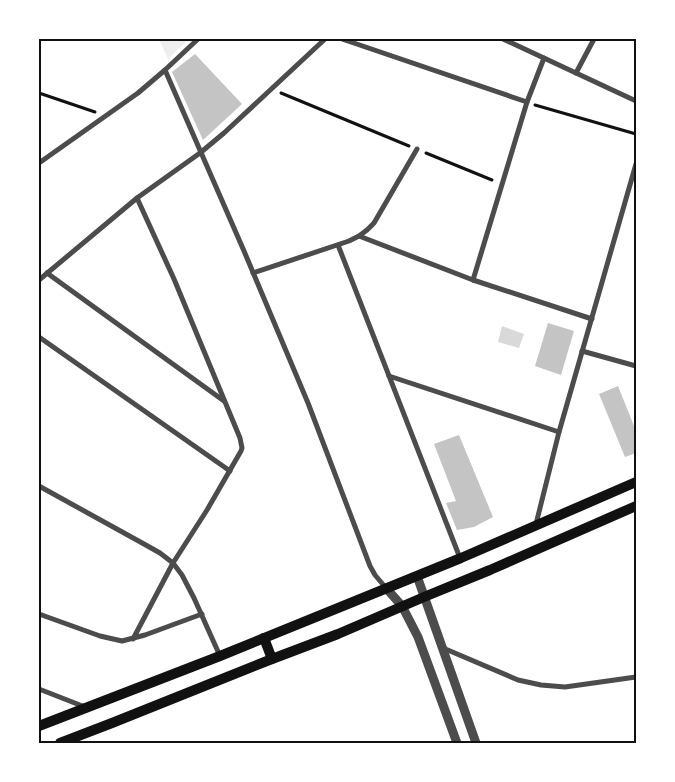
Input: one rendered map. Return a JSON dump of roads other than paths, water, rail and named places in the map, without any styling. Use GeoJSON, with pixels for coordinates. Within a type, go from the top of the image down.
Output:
{"type":"FeatureCollection","features":[{"type":"Feature","properties":{"kind":"main road"},"geometry":{"type":"LineString","coordinates":[[39,726],[220,656],[417,576],[636,482]]}},
{"type":"Feature","properties":{"kind":"main road"},"geometry":{"type":"LineString","coordinates":[[60,743],[112,724],[272,658],[338,634],[636,506]]}},
{"type":"Feature","properties":{"kind":"main road"},"geometry":{"type":"LineString","coordinates":[[264,638],[272,658]]}},
{"type":"Feature","properties":{"kind":"street"},"geometry":{"type":"LineString","coordinates":[[39,163],[138,93],[198,39]]}},
{"type":"Feature","properties":{"kind":"street"},"geometry":{"type":"LineString","coordinates":[[39,280],[136,198],[200,152],[247,113],[325,39]]}},
{"type":"Feature","properties":{"kind":"street"},"geometry":{"type":"LineString","coordinates":[[342,39],[527,102]]}},
{"type":"Feature","properties":{"kind":"street"},"geometry":{"type":"LineString","coordinates":[[503,39],[636,101]]}},
{"type":"Feature","properties":{"kind":"street"},"geometry":{"type":"LineString","coordinates":[[576,73],[594,39]]}},
{"type":"Feature","properties":{"kind":"street"},"geometry":{"type":"LineString","coordinates":[[473,280],[527,102],[544,58]]}},
{"type":"Feature","properties":{"kind":"street"},"geometry":{"type":"LineString","coordinates":[[165,70],[308,403],[370,566],[375,575],[402,606],[418,637],[457,743]]}},
{"type":"Feature","properties":{"kind":"street"},"geometry":{"type":"LineString","coordinates":[[253,273],[338,245],[359,236],[367,230],[378,217],[417,149]]}},
{"type":"Feature","properties":{"kind":"street"},"geometry":{"type":"LineString","coordinates":[[536,525],[559,432],[636,164]]}},
{"type":"Feature","properties":{"kind":"street"},"geometry":{"type":"LineString","coordinates":[[133,639],[173,563],[230,471],[241,451],[242,444],[174,279],[136,198]]}},
{"type":"Feature","properties":{"kind":"street"},"geometry":{"type":"LineString","coordinates":[[359,236],[473,280],[592,319]]}},
{"type":"Feature","properties":{"kind":"street"},"geometry":{"type":"LineString","coordinates":[[338,245],[461,558]]}},
{"type":"Feature","properties":{"kind":"street"},"geometry":{"type":"LineString","coordinates":[[46,273],[224,401]]}},
{"type":"Feature","properties":{"kind":"street"},"geometry":{"type":"LineString","coordinates":[[39,337],[230,471]]}},
{"type":"Feature","properties":{"kind":"street"},"geometry":{"type":"LineString","coordinates":[[582,351],[636,366]]}},
{"type":"Feature","properties":{"kind":"street"},"geometry":{"type":"LineString","coordinates":[[389,376],[559,432]]}},
{"type":"Feature","properties":{"kind":"street"},"geometry":{"type":"LineString","coordinates":[[39,486],[160,553],[173,563],[182,575],[202,614],[220,656]]}},
{"type":"Feature","properties":{"kind":"street"},"geometry":{"type":"LineString","coordinates":[[417,576],[476,743]]}},
{"type":"Feature","properties":{"kind":"street"},"geometry":{"type":"LineString","coordinates":[[39,614],[111,639],[122,641],[133,639],[202,614]]}},
{"type":"Feature","properties":{"kind":"street"},"geometry":{"type":"LineString","coordinates":[[442,648],[518,680],[541,685],[565,687],[636,677]]}},
{"type":"Feature","properties":{"kind":"street"},"geometry":{"type":"LineString","coordinates":[[39,690],[86,707]]}}]}
